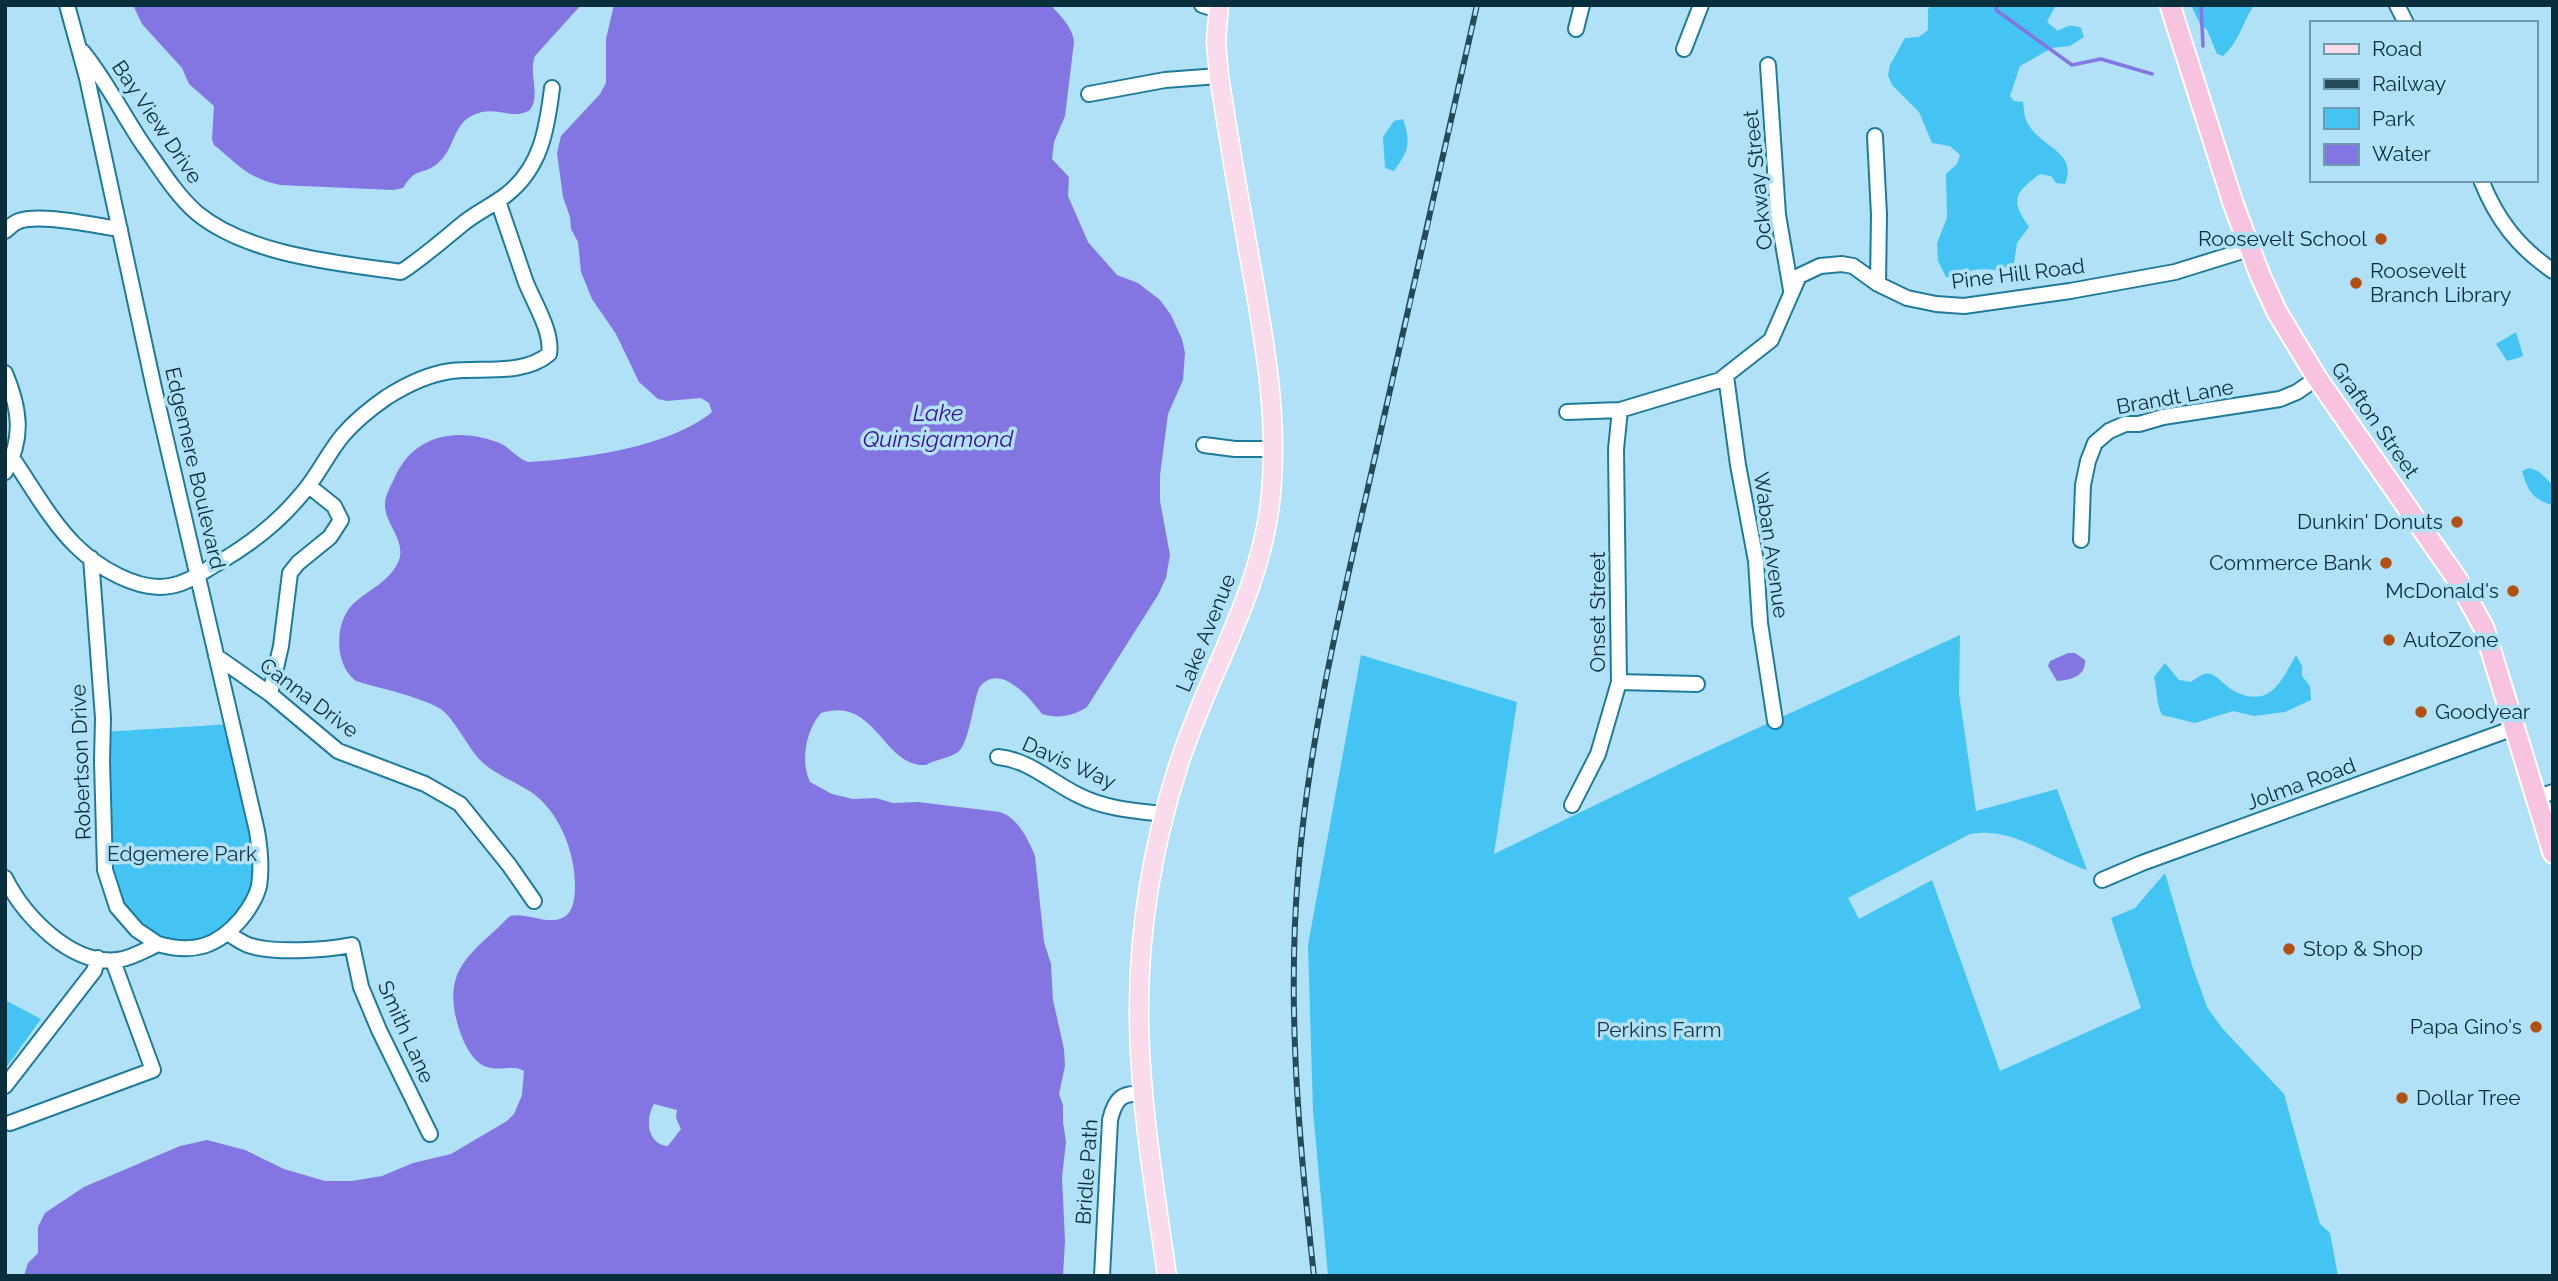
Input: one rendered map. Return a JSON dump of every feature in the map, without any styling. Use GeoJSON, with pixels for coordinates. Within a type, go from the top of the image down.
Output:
{"type":"FeatureCollection","features":[{"type":"Feature","properties":{"kind":"highway","name":"Grafton Street"},"geometry":{"type":"LineString","coordinates":[[2170,5],[2249,249],[2277,312],[2317,378],[2474,607],[2488,639],[2514,728],[2544,795],[2553,853]]}},
{"type":"Feature","properties":{"kind":"main road","name":"Lake Avenue"},"geometry":{"type":"LineString","coordinates":[[1167,1276],[1139,1034],[1140,971],[1148,897],[1164,814],[1184,746],[1252,581],[1269,515],[1274,449],[1274,416],[1268,364],[1219,76],[1213,7]]}},
{"type":"Feature","properties":{"kind":"street","name":"Edgemere Boulevard"},"geometry":{"type":"LineString","coordinates":[[67,5],[257,831],[260,878],[256,896],[248,911],[229,933]]}},
{"type":"Feature","properties":{"kind":"street"},"geometry":{"type":"LineString","coordinates":[[1576,29],[1582,5]]}},
{"type":"Feature","properties":{"kind":"street"},"geometry":{"type":"LineString","coordinates":[[1684,49],[1701,5]]}},
{"type":"Feature","properties":{"kind":"street"},"geometry":{"type":"LineString","coordinates":[[2397,5],[2405,21]]}},
{"type":"Feature","properties":{"kind":"street","name":"Bay View Drive"},"geometry":{"type":"LineString","coordinates":[[79,48],[105,79],[140,139],[186,202],[210,222],[250,241],[292,254],[401,272],[522,181],[538,156],[547,123],[552,88]]}},
{"type":"Feature","properties":{"kind":"street","name":"Ockway Street"},"geometry":{"type":"LineString","coordinates":[[1768,65],[1778,215],[1791,291]]}},
{"type":"Feature","properties":{"kind":"street"},"geometry":{"type":"LineString","coordinates":[[1088,94],[1165,80],[1219,76]]}},
{"type":"Feature","properties":{"kind":"street"},"geometry":{"type":"LineString","coordinates":[[1875,136],[1879,215],[1878,284]]}},
{"type":"Feature","properties":{"kind":"street"},"geometry":{"type":"LineString","coordinates":[[2482,182],[2501,222],[2515,240],[2553,271]]}},
{"type":"Feature","properties":{"kind":"street"},"geometry":{"type":"LineString","coordinates":[[5,373],[15,403],[18,425],[18,444],[9,466],[75,545],[123,577],[145,585],[167,587],[185,583],[264,532],[309,486],[341,438],[353,425],[400,389],[443,373],[505,369],[536,361],[549,354],[546,328],[526,282],[498,201]]}},
{"type":"Feature","properties":{"kind":"street"},"geometry":{"type":"LineString","coordinates":[[5,232],[18,221],[27,219],[60,220],[120,229]]}},
{"type":"Feature","properties":{"kind":"street","name":"Pine Hill Road"},"geometry":{"type":"LineString","coordinates":[[1567,412],[1620,410],[1668,394],[1704,387],[1726,376],[1771,340],[1799,276],[1830,264],[1853,266],[1878,284],[1922,302],[1964,306],[2175,272],[2249,249]]}},
{"type":"Feature","properties":{"kind":"street","name":"Waban Avenue"},"geometry":{"type":"LineString","coordinates":[[1726,376],[1738,465],[1756,561],[1762,635],[1775,721]]}},
{"type":"Feature","properties":{"kind":"street","name":"Brandt Lane"},"geometry":{"type":"LineString","coordinates":[[2081,540],[2083,485],[2088,461],[2095,443],[2109,430],[2163,416],[2280,400],[2317,378]]}},
{"type":"Feature","properties":{"kind":"street","name":"Onset Street"},"geometry":{"type":"LineString","coordinates":[[1572,805],[1598,754],[1619,682],[1616,449],[1620,410]]}},
{"type":"Feature","properties":{"kind":"street"},"geometry":{"type":"LineString","coordinates":[[1203,445],[1235,449],[1274,449]]}},
{"type":"Feature","properties":{"kind":"street"},"geometry":{"type":"LineString","coordinates":[[270,694],[281,646],[290,573],[330,537],[341,520],[334,506],[309,486]]}},
{"type":"Feature","properties":{"kind":"street","name":"Robertson Drive"},"geometry":{"type":"LineString","coordinates":[[91,558],[103,718],[105,870],[117,907],[137,930],[158,944]]}},
{"type":"Feature","properties":{"kind":"street","name":"Canna Drive"},"geometry":{"type":"LineString","coordinates":[[216,656],[270,694],[338,751],[425,784],[460,804],[534,901]]}},
{"type":"Feature","properties":{"kind":"street"},"geometry":{"type":"LineString","coordinates":[[1619,682],[1697,684]]}},
{"type":"Feature","properties":{"kind":"street","name":"Jolma Road"},"geometry":{"type":"LineString","coordinates":[[2102,880],[2142,863],[2514,728]]}},
{"type":"Feature","properties":{"kind":"street","name":"Davis Way"},"geometry":{"type":"LineString","coordinates":[[998,757],[1026,764],[1090,801],[1164,814]]}},
{"type":"Feature","properties":{"kind":"street"},"geometry":{"type":"LineString","coordinates":[[5,878],[19,903],[43,929],[68,947],[98,958],[113,961],[135,955],[158,944],[191,947],[218,941],[229,933]]}},
{"type":"Feature","properties":{"kind":"street","name":"Smith Lane"},"geometry":{"type":"LineString","coordinates":[[229,933],[246,944],[265,948],[304,949],[352,944],[361,987],[430,1134]]}},
{"type":"Feature","properties":{"kind":"street"},"geometry":{"type":"LineString","coordinates":[[5,1086],[94,971],[98,958]]}},
{"type":"Feature","properties":{"kind":"street"},"geometry":{"type":"LineString","coordinates":[[10,1123],[153,1070],[113,961]]}},
{"type":"Feature","properties":{"kind":"street","name":"Bridle Path"},"geometry":{"type":"LineString","coordinates":[[1102,1276],[1110,1120],[1114,1108],[1123,1096],[1132,1093],[1144,1095]]}},
{"type":"Feature","properties":{"kind":"green space"},"geometry":{"type":"Polygon","coordinates":[[[1931,5],[2056,5],[2047,22],[2058,31],[2069,26],[2081,28],[2084,37],[2070,46],[2052,48],[2020,66],[2010,96],[2014,101],[2023,102],[2028,124],[2063,157],[2068,173],[2065,184],[2056,183],[2051,176],[2040,174],[2020,192],[2017,203],[2029,227],[2017,243],[2014,263],[2002,269],[1980,269],[1946,277],[1938,261],[1937,243],[1947,218],[1946,174],[1957,164],[1960,155],[1950,146],[1932,143],[1919,112],[1892,85],[1888,75],[1890,65],[1905,38],[1919,37],[1928,30],[1928,9],[1931,5]]]}},
{"type":"Feature","properties":{"kind":"green space"},"geometry":{"type":"Polygon","coordinates":[[[2191,5],[2254,5],[2236,39],[2223,56],[2217,54],[2207,30],[2200,24],[2191,5]]]}},
{"type":"Feature","properties":{"kind":"green space"},"geometry":{"type":"Polygon","coordinates":[[[1403,119],[1407,146],[1394,171],[1385,168],[1383,137],[1394,121],[1403,119]]]}},
{"type":"Feature","properties":{"kind":"green space"},"geometry":{"type":"Polygon","coordinates":[[[2516,332],[2523,355],[2507,361],[2496,344],[2516,332]]]}},
{"type":"Feature","properties":{"kind":"green space"},"geometry":{"type":"Polygon","coordinates":[[[2529,468],[2538,471],[2553,485],[2552,505],[2535,497],[2529,489],[2522,471],[2529,468]]]}},
{"type":"Feature","properties":{"kind":"green space","name":"Perkins Farm"},"geometry":{"type":"Polygon","coordinates":[[[1960,635],[1959,694],[1976,811],[2057,789],[2087,870],[2016,838],[2001,834],[1970,834],[1848,898],[1859,919],[1932,880],[2000,1071],[2141,1008],[2111,918],[2135,908],[2165,873],[2207,1007],[2222,1028],[2284,1094],[2320,1224],[2330,1233],[2338,1276],[1328,1276],[1313,1110],[1308,945],[1361,655],[1517,702],[1494,854],[1686,761],[1960,635]]]}},
{"type":"Feature","properties":{"kind":"green space"},"geometry":{"type":"Polygon","coordinates":[[[2296,655],[2302,666],[2302,676],[2310,686],[2311,700],[2285,712],[2254,716],[2233,711],[2195,723],[2162,715],[2154,677],[2165,663],[2179,680],[2191,682],[2211,674],[2234,691],[2256,697],[2265,695],[2279,683],[2296,655]]]}},
{"type":"Feature","properties":{"kind":"green space","name":"Edgemere Park"},"geometry":{"type":"Polygon","coordinates":[[[232,724],[257,831],[252,905],[218,941],[158,944],[137,930],[109,886],[103,732],[232,724]]]}},
{"type":"Feature","properties":{"kind":"green space"},"geometry":{"type":"Polygon","coordinates":[[[5,1000],[41,1019],[5,1069],[5,1000]]]}},
{"type":"Feature","properties":{"kind":"water"},"geometry":{"type":"Polygon","coordinates":[[[133,5],[581,5],[535,56],[535,91],[530,110],[518,114],[489,111],[472,116],[459,127],[444,157],[437,164],[416,174],[403,188],[393,190],[280,185],[259,179],[244,170],[214,145],[214,106],[189,84],[182,68],[142,24],[133,5]]]}},
{"type":"Feature","properties":{"kind":"water","name":"Lake Quinsigamond"},"geometry":{"type":"Polygon","coordinates":[[[614,5],[1051,5],[1071,31],[1074,42],[1065,116],[1054,142],[1052,159],[1069,177],[1068,196],[1088,242],[1117,275],[1138,283],[1160,300],[1171,315],[1185,353],[1183,380],[1168,414],[1160,475],[1160,501],[1170,555],[1166,578],[1087,707],[1082,710],[1060,716],[1042,714],[1013,684],[995,678],[979,688],[965,741],[958,752],[950,756],[926,765],[911,763],[899,756],[867,722],[855,714],[840,710],[821,713],[808,737],[805,755],[810,782],[832,794],[853,799],[876,798],[893,803],[918,802],[1000,812],[1017,824],[1029,843],[1035,856],[1044,942],[1051,964],[1053,1000],[1064,1049],[1065,1066],[1059,1094],[1063,1105],[1066,1142],[1062,1177],[1065,1241],[1063,1276],[24,1276],[28,1263],[38,1253],[38,1227],[45,1213],[84,1187],[180,1146],[207,1140],[245,1150],[284,1169],[325,1181],[352,1181],[382,1176],[413,1163],[451,1154],[507,1121],[514,1114],[522,1095],[524,1071],[487,1067],[474,1058],[459,1029],[453,991],[463,964],[510,916],[556,920],[569,912],[575,885],[572,859],[564,833],[541,800],[481,761],[442,710],[412,697],[356,681],[349,674],[340,655],[340,632],[342,622],[353,604],[391,574],[399,560],[400,545],[388,518],[385,501],[402,464],[424,444],[437,438],[466,435],[497,442],[528,462],[574,458],[650,442],[694,424],[712,412],[709,403],[701,398],[667,401],[658,399],[639,382],[616,334],[592,299],[581,272],[578,242],[571,229],[563,197],[557,153],[561,136],[600,94],[606,83],[606,39],[614,5]],[[654,1104],[651,1110],[650,1130],[652,1136],[661,1144],[668,1146],[681,1129],[676,1118],[677,1110],[654,1104]]]}},
{"type":"Feature","properties":{"kind":"water"},"geometry":{"type":"Polygon","coordinates":[[[2068,653],[2075,653],[2085,660],[2085,665],[2081,673],[2073,678],[2057,681],[2048,666],[2050,661],[2068,653]]]}},
{"type":"Feature","properties":{"kind":"waterway"},"geometry":{"type":"LineString","coordinates":[[1997,5],[1996,10],[2072,65],[2101,59],[2152,74]]}},
{"type":"Feature","properties":{"kind":"waterway"},"geometry":{"type":"LineString","coordinates":[[2201,5],[2203,46]]}},
{"type":"Feature","properties":{"kind":"railway"},"geometry":{"type":"LineString","coordinates":[[1314,1276],[1299,1126],[1294,1025],[1295,925],[1303,822],[1339,615],[1477,5]]}},
{"type":"Feature","properties":{"kind":"place","name":"Roosevelt School"},"geometry":{"type":"Point","coordinates":[2381,239]}},
{"type":"Feature","properties":{"kind":"place","name":"Roosevelt Branch Library"},"geometry":{"type":"Point","coordinates":[2356,283]}},
{"type":"Feature","properties":{"kind":"place","name":"Dunkin' Donuts"},"geometry":{"type":"Point","coordinates":[2457,522]}},
{"type":"Feature","properties":{"kind":"place","name":"Commerce Bank"},"geometry":{"type":"Point","coordinates":[2386,563]}},
{"type":"Feature","properties":{"kind":"place","name":"McDonald's"},"geometry":{"type":"Point","coordinates":[2513,591]}},
{"type":"Feature","properties":{"kind":"place","name":"AutoZone"},"geometry":{"type":"Point","coordinates":[2389,640]}},
{"type":"Feature","properties":{"kind":"place","name":"Goodyear"},"geometry":{"type":"Point","coordinates":[2421,712]}},
{"type":"Feature","properties":{"kind":"place","name":"Stop & Shop"},"geometry":{"type":"Point","coordinates":[2289,949]}},
{"type":"Feature","properties":{"kind":"place","name":"Papa Gino's"},"geometry":{"type":"Point","coordinates":[2536,1027]}},
{"type":"Feature","properties":{"kind":"place","name":"Dollar Tree"},"geometry":{"type":"Point","coordinates":[2402,1098]}}]}
